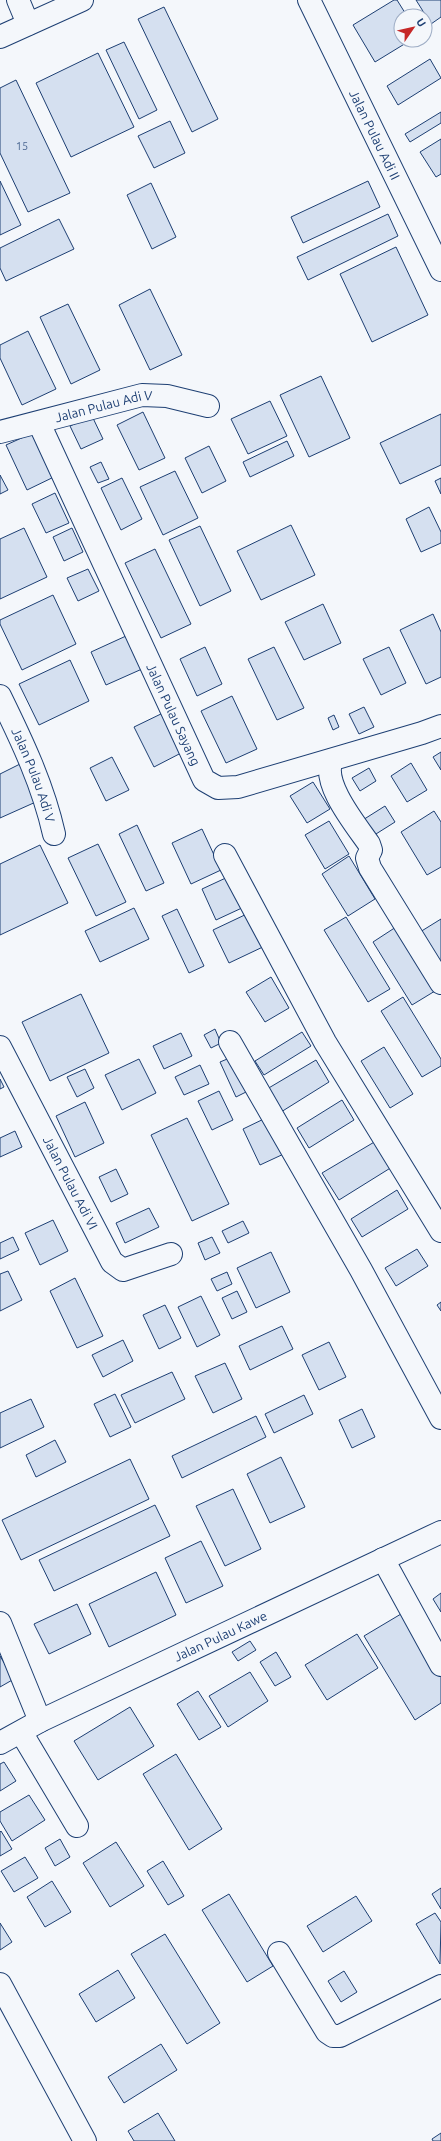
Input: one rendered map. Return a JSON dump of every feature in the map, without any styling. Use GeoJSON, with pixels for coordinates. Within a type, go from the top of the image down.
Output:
{"type":"FeatureCollection","features":[{"type":"Feature","properties":{"kind":"street"},"geometry":{"type":"LineString","coordinates":[[18,0],[28,24]]}},
{"type":"Feature","properties":{"kind":"street"},"geometry":{"type":"LineString","coordinates":[[0,37],[82,0]]}},
{"type":"Feature","properties":{"kind":"street","name":"Jalan Pulau Adi II"},"geometry":{"type":"LineString","coordinates":[[309,0],[441,270]]}},
{"type":"Feature","properties":{"kind":"street","name":"Jalan Pulau Adi V"},"geometry":{"type":"LineString","coordinates":[[0,432],[40,423],[142,395],[167,396],[208,406]]}},
{"type":"Feature","properties":{"kind":"street","name":"Jalan Pulau Sayang"},"geometry":{"type":"LineString","coordinates":[[40,423],[204,780],[218,788],[238,787],[422,733],[441,726]]}},
{"type":"Feature","properties":{"kind":"street","name":"Jalan Pulau Adi V"},"geometry":{"type":"LineString","coordinates":[[0,696],[34,769],[43,793],[54,834]]}},
{"type":"Feature","properties":{"kind":"street"},"geometry":{"type":"LineString","coordinates":[[332,760],[329,769],[332,785],[369,844],[371,850],[367,858],[370,868],[441,983]]}},
{"type":"Feature","properties":{"kind":"street"},"geometry":{"type":"LineString","coordinates":[[226,855],[325,1042],[441,1231]]}},
{"type":"Feature","properties":{"kind":"street"},"geometry":{"type":"LineString","coordinates":[[230,1042],[360,1270],[441,1418]]}},
{"type":"Feature","properties":{"kind":"street","name":"Jalan Pulau Adi VI"},"geometry":{"type":"LineString","coordinates":[[0,1047],[112,1262],[123,1270],[170,1254]]}},
{"type":"Feature","properties":{"kind":"street","name":"Jalan Pulau Kawe"},"geometry":{"type":"LineString","coordinates":[[0,1743],[40,1721],[441,1532]]}},
{"type":"Feature","properties":{"kind":"street"},"geometry":{"type":"LineString","coordinates":[[383,1560],[441,1665]]}},
{"type":"Feature","properties":{"kind":"street"},"geometry":{"type":"LineString","coordinates":[[0,1623],[40,1721]]}},
{"type":"Feature","properties":{"kind":"street"},"geometry":{"type":"LineString","coordinates":[[21,1732],[78,1826]]}},
{"type":"Feature","properties":{"kind":"street"},"geometry":{"type":"LineString","coordinates":[[279,1953],[327,2032],[333,2036],[340,2036],[441,1986]]}},
{"type":"Feature","properties":{"kind":"street"},"geometry":{"type":"LineString","coordinates":[[0,1984],[85,2141]]}},
{"type":"Feature","properties":{"kind":"building"},"geometry":{"type":"Polygon","coordinates":[[[394,0],[397,0],[402,8],[393,8],[393,48],[398,48],[375,62],[353,25],[394,0]]]}},
{"type":"Feature","properties":{"kind":"building"},"geometry":{"type":"Polygon","coordinates":[[[416,0],[441,0],[441,17],[433,23],[433,8],[421,8],[416,0]]]}},
{"type":"Feature","properties":{"kind":"building"},"geometry":{"type":"Polygon","coordinates":[[[164,7],[218,119],[192,132],[138,19],[164,7]]]}},
{"type":"Feature","properties":{"kind":"building"},"geometry":{"type":"Polygon","coordinates":[[[124,42],[157,110],[139,119],[106,50],[124,42]]]}},
{"type":"Feature","properties":{"kind":"building"},"geometry":{"type":"Polygon","coordinates":[[[98,53],[134,127],[71,157],[36,83],[98,53]]]}},
{"type":"Feature","properties":{"kind":"building"},"geometry":{"type":"Polygon","coordinates":[[[430,59],[441,78],[398,105],[387,86],[430,59]]]}},
{"type":"Feature","properties":{"kind":"building"},"geometry":{"type":"Polygon","coordinates":[[[16,80],[70,193],[28,212],[0,153],[0,88],[16,80]]]}},
{"type":"Feature","properties":{"kind":"building"},"geometry":{"type":"Polygon","coordinates":[[[441,112],[441,123],[410,142],[405,134],[441,112]]]}},
{"type":"Feature","properties":{"kind":"building"},"geometry":{"type":"Polygon","coordinates":[[[170,121],[185,153],[154,168],[138,136],[170,121]]]}},
{"type":"Feature","properties":{"kind":"building"},"geometry":{"type":"Polygon","coordinates":[[[441,139],[441,174],[436,177],[420,152],[441,139]]]}},
{"type":"Feature","properties":{"kind":"building"},"geometry":{"type":"Polygon","coordinates":[[[0,181],[21,225],[0,235],[0,181]]]}},
{"type":"Feature","properties":{"kind":"building"},"geometry":{"type":"Polygon","coordinates":[[[368,181],[380,207],[303,243],[291,217],[368,181]]]}},
{"type":"Feature","properties":{"kind":"building"},"geometry":{"type":"Polygon","coordinates":[[[151,183],[176,237],[152,249],[127,195],[151,183]]]}},
{"type":"Feature","properties":{"kind":"building"},"geometry":{"type":"Polygon","coordinates":[[[388,214],[398,236],[308,280],[297,257],[388,214]]]}},
{"type":"Feature","properties":{"kind":"building"},"geometry":{"type":"Polygon","coordinates":[[[59,219],[74,249],[6,281],[0,268],[0,248],[59,219]]]}},
{"type":"Feature","properties":{"kind":"building"},"geometry":{"type":"Polygon","coordinates":[[[396,247],[428,315],[372,342],[340,274],[396,247]]]}},
{"type":"Feature","properties":{"kind":"building"},"geometry":{"type":"Polygon","coordinates":[[[150,289],[182,355],[150,370],[119,305],[150,289]]]}},
{"type":"Feature","properties":{"kind":"building"},"geometry":{"type":"Polygon","coordinates":[[[68,304],[100,370],[71,384],[40,317],[68,304]]]}},
{"type":"Feature","properties":{"kind":"building"},"geometry":{"type":"Polygon","coordinates":[[[28,331],[56,389],[22,405],[0,358],[0,345],[28,331]]]}},
{"type":"Feature","properties":{"kind":"building"},"geometry":{"type":"Polygon","coordinates":[[[321,376],[350,438],[309,457],[280,395],[321,376]]]}},
{"type":"Feature","properties":{"kind":"building"},"geometry":{"type":"Polygon","coordinates":[[[270,401],[287,436],[248,454],[231,419],[270,401]]]}},
{"type":"Feature","properties":{"kind":"building"},"geometry":{"type":"Polygon","coordinates":[[[143,412],[165,458],[139,470],[117,425],[143,412]]]}},
{"type":"Feature","properties":{"kind":"building"},"geometry":{"type":"Polygon","coordinates":[[[441,414],[441,465],[400,484],[380,443],[441,414]]]}},
{"type":"Feature","properties":{"kind":"building"},"geometry":{"type":"Polygon","coordinates":[[[92,416],[103,439],[81,449],[70,426],[92,416]]]}},
{"type":"Feature","properties":{"kind":"building"},"geometry":{"type":"Polygon","coordinates":[[[37,431],[58,475],[27,490],[6,445],[37,431]]]}},
{"type":"Feature","properties":{"kind":"building"},"geometry":{"type":"Polygon","coordinates":[[[287,441],[294,456],[250,477],[243,462],[287,441]]]}},
{"type":"Feature","properties":{"kind":"building"},"geometry":{"type":"Polygon","coordinates":[[[209,446],[226,481],[202,493],[185,458],[209,446]]]}},
{"type":"Feature","properties":{"kind":"building"},"geometry":{"type":"Polygon","coordinates":[[[101,462],[109,479],[98,483],[90,467],[101,462]]]}},
{"type":"Feature","properties":{"kind":"building"},"geometry":{"type":"Polygon","coordinates":[[[175,471],[198,518],[163,535],[140,487],[175,471]]]}},
{"type":"Feature","properties":{"kind":"building"},"geometry":{"type":"Polygon","coordinates":[[[0,475],[8,490],[0,494],[0,475]]]}},
{"type":"Feature","properties":{"kind":"building"},"geometry":{"type":"Polygon","coordinates":[[[122,478],[142,519],[121,530],[101,488],[122,478]]]}},
{"type":"Feature","properties":{"kind":"building"},"geometry":{"type":"Polygon","coordinates":[[[441,478],[441,494],[435,481],[441,478]]]}},
{"type":"Feature","properties":{"kind":"building"},"geometry":{"type":"Polygon","coordinates":[[[55,493],[69,523],[46,533],[32,504],[55,493]]]}},
{"type":"Feature","properties":{"kind":"building"},"geometry":{"type":"Polygon","coordinates":[[[429,507],[441,532],[441,543],[421,552],[406,519],[429,507]]]}},
{"type":"Feature","properties":{"kind":"building"},"geometry":{"type":"Polygon","coordinates":[[[291,525],[315,575],[261,600],[237,551],[291,525]]]}},
{"type":"Feature","properties":{"kind":"building"},"geometry":{"type":"Polygon","coordinates":[[[200,526],[231,591],[200,606],[169,540],[200,526]]]}},
{"type":"Feature","properties":{"kind":"building"},"geometry":{"type":"Polygon","coordinates":[[[24,528],[47,577],[0,599],[0,539],[24,528]]]}},
{"type":"Feature","properties":{"kind":"building"},"geometry":{"type":"Polygon","coordinates":[[[72,528],[83,552],[64,561],[53,537],[72,528]]]}},
{"type":"Feature","properties":{"kind":"building"},"geometry":{"type":"Polygon","coordinates":[[[155,549],[191,624],[161,638],[125,563],[155,549]]]}},
{"type":"Feature","properties":{"kind":"building"},"geometry":{"type":"Polygon","coordinates":[[[88,569],[99,591],[78,601],[67,578],[88,569]]]}},
{"type":"Feature","properties":{"kind":"building"},"geometry":{"type":"Polygon","coordinates":[[[53,595],[76,644],[22,670],[0,624],[0,620],[53,595]]]}},
{"type":"Feature","properties":{"kind":"building"},"geometry":{"type":"Polygon","coordinates":[[[323,604],[341,643],[304,660],[285,622],[323,604]]]}},
{"type":"Feature","properties":{"kind":"building"},"geometry":{"type":"Polygon","coordinates":[[[433,614],[441,632],[441,677],[426,684],[400,630],[433,614]]]}},
{"type":"Feature","properties":{"kind":"building"},"geometry":{"type":"Polygon","coordinates":[[[126,636],[142,669],[106,685],[91,652],[126,636]]]}},
{"type":"Feature","properties":{"kind":"building"},"geometry":{"type":"Polygon","coordinates":[[[205,647],[222,684],[197,696],[180,659],[205,647]]]}},
{"type":"Feature","properties":{"kind":"building"},"geometry":{"type":"Polygon","coordinates":[[[274,647],[304,708],[277,720],[248,659],[274,647]]]}},
{"type":"Feature","properties":{"kind":"building"},"geometry":{"type":"Polygon","coordinates":[[[389,647],[406,683],[381,695],[363,659],[389,647]]]}},
{"type":"Feature","properties":{"kind":"building"},"geometry":{"type":"Polygon","coordinates":[[[70,660],[89,701],[39,725],[19,684],[70,660]]]}},
{"type":"Feature","properties":{"kind":"building"},"geometry":{"type":"Polygon","coordinates":[[[232,696],[257,749],[226,763],[201,711],[232,696]]]}},
{"type":"Feature","properties":{"kind":"building"},"geometry":{"type":"Polygon","coordinates":[[[364,707],[374,727],[359,734],[349,714],[364,707]]]}},
{"type":"Feature","properties":{"kind":"building"},"geometry":{"type":"Polygon","coordinates":[[[165,712],[183,752],[154,767],[134,727],[165,712]]]}},
{"type":"Feature","properties":{"kind":"building"},"geometry":{"type":"Polygon","coordinates":[[[334,715],[339,727],[333,730],[328,718],[334,715]]]}},
{"type":"Feature","properties":{"kind":"building"},"geometry":{"type":"Polygon","coordinates":[[[441,752],[441,770],[433,757],[441,752]]]}},
{"type":"Feature","properties":{"kind":"building"},"geometry":{"type":"Polygon","coordinates":[[[112,757],[129,790],[106,801],[90,768],[112,757]]]}},
{"type":"Feature","properties":{"kind":"building"},"geometry":{"type":"Polygon","coordinates":[[[411,763],[427,790],[407,802],[391,776],[411,763]]]}},
{"type":"Feature","properties":{"kind":"building"},"geometry":{"type":"Polygon","coordinates":[[[20,764],[38,801],[0,818],[0,774],[20,764]]]}},
{"type":"Feature","properties":{"kind":"building"},"geometry":{"type":"Polygon","coordinates":[[[369,768],[376,781],[360,791],[352,778],[369,768]]]}},
{"type":"Feature","properties":{"kind":"building"},"geometry":{"type":"Polygon","coordinates":[[[313,782],[330,809],[307,823],[290,796],[313,782]]]}},
{"type":"Feature","properties":{"kind":"building"},"geometry":{"type":"Polygon","coordinates":[[[385,806],[395,822],[368,839],[358,823],[385,806]]]}},
{"type":"Feature","properties":{"kind":"building"},"geometry":{"type":"Polygon","coordinates":[[[434,811],[441,822],[441,867],[427,875],[401,832],[434,811]]]}},
{"type":"Feature","properties":{"kind":"building"},"geometry":{"type":"Polygon","coordinates":[[[329,821],[349,854],[325,869],[305,835],[329,821]]]}},
{"type":"Feature","properties":{"kind":"building"},"geometry":{"type":"Polygon","coordinates":[[[137,825],[164,883],[146,891],[119,834],[137,825]]]}},
{"type":"Feature","properties":{"kind":"building"},"geometry":{"type":"Polygon","coordinates":[[[202,829],[221,870],[191,884],[172,843],[202,829]]]}},
{"type":"Feature","properties":{"kind":"building"},"geometry":{"type":"Polygon","coordinates":[[[98,844],[126,902],[96,916],[68,858],[98,844]]]}},
{"type":"Feature","properties":{"kind":"building"},"geometry":{"type":"Polygon","coordinates":[[[40,845],[68,903],[0,935],[0,864],[40,845]]]}},
{"type":"Feature","properties":{"kind":"building"},"geometry":{"type":"Polygon","coordinates":[[[349,856],[375,899],[348,916],[322,874],[349,856]]]}},
{"type":"Feature","properties":{"kind":"building"},"geometry":{"type":"Polygon","coordinates":[[[230,876],[244,907],[216,920],[202,889],[230,876]]]}},
{"type":"Feature","properties":{"kind":"building"},"geometry":{"type":"Polygon","coordinates":[[[134,908],[149,939],[100,962],[85,931],[134,908]]]}},
{"type":"Feature","properties":{"kind":"building"},"geometry":{"type":"Polygon","coordinates":[[[177,909],[204,966],[189,973],[162,916],[177,909]]]}},
{"type":"Feature","properties":{"kind":"building"},"geometry":{"type":"Polygon","coordinates":[[[251,912],[267,945],[229,963],[213,930],[251,912]]]}},
{"type":"Feature","properties":{"kind":"building"},"geometry":{"type":"Polygon","coordinates":[[[346,917],[390,989],[368,1002],[324,930],[346,917]]]}},
{"type":"Feature","properties":{"kind":"building"},"geometry":{"type":"Polygon","coordinates":[[[441,919],[441,967],[420,932],[441,919]]]}},
{"type":"Feature","properties":{"kind":"building"},"geometry":{"type":"Polygon","coordinates":[[[396,927],[435,991],[412,1005],[373,942],[396,927]]]}},
{"type":"Feature","properties":{"kind":"building"},"geometry":{"type":"Polygon","coordinates":[[[271,977],[289,1008],[265,1022],[246,992],[271,977]]]}},
{"type":"Feature","properties":{"kind":"building"},"geometry":{"type":"Polygon","coordinates":[[[81,994],[109,1053],[50,1081],[22,1022],[81,994]]]}},
{"type":"Feature","properties":{"kind":"building"},"geometry":{"type":"Polygon","coordinates":[[[403,997],[441,1059],[441,1066],[422,1077],[381,1011],[403,997]]]}},
{"type":"Feature","properties":{"kind":"building"},"geometry":{"type":"Polygon","coordinates":[[[215,1029],[221,1043],[211,1048],[204,1035],[215,1029]]]}},
{"type":"Feature","properties":{"kind":"building"},"geometry":{"type":"Polygon","coordinates":[[[302,1032],[311,1046],[264,1075],[255,1061],[302,1032]]]}},
{"type":"Feature","properties":{"kind":"building"},"geometry":{"type":"Polygon","coordinates":[[[181,1033],[192,1056],[164,1069],[153,1046],[181,1033]]]}},
{"type":"Feature","properties":{"kind":"building"},"geometry":{"type":"Polygon","coordinates":[[[384,1047],[413,1094],[390,1108],[361,1061],[384,1047]]]}},
{"type":"Feature","properties":{"kind":"building"},"geometry":{"type":"Polygon","coordinates":[[[232,1057],[248,1091],[236,1097],[220,1062],[232,1057]]]}},
{"type":"Feature","properties":{"kind":"building"},"geometry":{"type":"Polygon","coordinates":[[[139,1059],[156,1093],[122,1110],[105,1075],[139,1059]]]}},
{"type":"Feature","properties":{"kind":"building"},"geometry":{"type":"Polygon","coordinates":[[[316,1060],[329,1082],[281,1112],[267,1089],[316,1060]]]}},
{"type":"Feature","properties":{"kind":"building"},"geometry":{"type":"Polygon","coordinates":[[[200,1065],[209,1084],[184,1095],[175,1077],[200,1065]]]}},
{"type":"Feature","properties":{"kind":"building"},"geometry":{"type":"Polygon","coordinates":[[[85,1069],[94,1088],[77,1097],[67,1077],[85,1069]]]}},
{"type":"Feature","properties":{"kind":"building"},"geometry":{"type":"Polygon","coordinates":[[[0,1079],[4,1087],[0,1089],[0,1079]]]}},
{"type":"Feature","properties":{"kind":"building"},"geometry":{"type":"Polygon","coordinates":[[[219,1091],[233,1120],[212,1130],[198,1101],[219,1091]]]}},
{"type":"Feature","properties":{"kind":"building"},"geometry":{"type":"Polygon","coordinates":[[[342,1100],[354,1120],[309,1148],[297,1128],[342,1100]]]}},
{"type":"Feature","properties":{"kind":"building"},"geometry":{"type":"Polygon","coordinates":[[[85,1102],[104,1143],[75,1157],[56,1116],[85,1102]]]}},
{"type":"Feature","properties":{"kind":"building"},"geometry":{"type":"Polygon","coordinates":[[[270,1116],[288,1152],[260,1165],[243,1129],[270,1116]]]}},
{"type":"Feature","properties":{"kind":"building"},"geometry":{"type":"Polygon","coordinates":[[[187,1118],[229,1204],[192,1221],[151,1135],[187,1118]]]}},
{"type":"Feature","properties":{"kind":"building"},"geometry":{"type":"Polygon","coordinates":[[[15,1131],[22,1147],[0,1157],[0,1138],[15,1131]]]}},
{"type":"Feature","properties":{"kind":"building"},"geometry":{"type":"Polygon","coordinates":[[[376,1141],[392,1167],[339,1200],[322,1173],[376,1141]]]}},
{"type":"Feature","properties":{"kind":"building"},"geometry":{"type":"Polygon","coordinates":[[[116,1169],[128,1194],[111,1202],[99,1177],[116,1169]]]}},
{"type":"Feature","properties":{"kind":"building"},"geometry":{"type":"Polygon","coordinates":[[[397,1190],[408,1209],[362,1237],[351,1219],[397,1190]]]}},
{"type":"Feature","properties":{"kind":"building"},"geometry":{"type":"Polygon","coordinates":[[[149,1208],[159,1227],[125,1243],[116,1223],[149,1208]]]}},
{"type":"Feature","properties":{"kind":"building"},"geometry":{"type":"Polygon","coordinates":[[[53,1220],[68,1251],[40,1265],[25,1233],[53,1220]]]}},
{"type":"Feature","properties":{"kind":"building"},"geometry":{"type":"Polygon","coordinates":[[[243,1221],[249,1233],[228,1243],[222,1231],[243,1221]]]}},
{"type":"Feature","properties":{"kind":"building"},"geometry":{"type":"Polygon","coordinates":[[[13,1237],[19,1250],[0,1259],[0,1243],[13,1237]]]}},
{"type":"Feature","properties":{"kind":"building"},"geometry":{"type":"Polygon","coordinates":[[[212,1237],[220,1253],[205,1260],[198,1243],[212,1237]]]}},
{"type":"Feature","properties":{"kind":"building"},"geometry":{"type":"Polygon","coordinates":[[[417,1249],[428,1266],[396,1286],[385,1268],[417,1249]]]}},
{"type":"Feature","properties":{"kind":"building"},"geometry":{"type":"Polygon","coordinates":[[[271,1252],[290,1292],[256,1308],[237,1268],[271,1252]]]}},
{"type":"Feature","properties":{"kind":"building"},"geometry":{"type":"Polygon","coordinates":[[[8,1271],[22,1300],[0,1311],[0,1274],[8,1271]]]}},
{"type":"Feature","properties":{"kind":"building"},"geometry":{"type":"Polygon","coordinates":[[[227,1272],[232,1284],[217,1291],[211,1279],[227,1272]]]}},
{"type":"Feature","properties":{"kind":"building"},"geometry":{"type":"Polygon","coordinates":[[[75,1278],[103,1336],[77,1348],[50,1291],[75,1278]]]}},
{"type":"Feature","properties":{"kind":"building"},"geometry":{"type":"Polygon","coordinates":[[[237,1291],[247,1312],[232,1319],[222,1298],[237,1291]]]}},
{"type":"Feature","properties":{"kind":"building"},"geometry":{"type":"Polygon","coordinates":[[[201,1296],[220,1335],[197,1347],[178,1307],[201,1296]]]}},
{"type":"Feature","properties":{"kind":"building"},"geometry":{"type":"Polygon","coordinates":[[[441,1302],[441,1311],[437,1305],[441,1302]]]}},
{"type":"Feature","properties":{"kind":"building"},"geometry":{"type":"Polygon","coordinates":[[[165,1305],[181,1338],[159,1349],[143,1315],[165,1305]]]}},
{"type":"Feature","properties":{"kind":"building"},"geometry":{"type":"Polygon","coordinates":[[[282,1326],[293,1349],[250,1370],[239,1346],[282,1326]]]}},
{"type":"Feature","properties":{"kind":"building"},"geometry":{"type":"Polygon","coordinates":[[[123,1340],[133,1361],[103,1377],[92,1355],[123,1340]]]}},
{"type":"Feature","properties":{"kind":"building"},"geometry":{"type":"Polygon","coordinates":[[[329,1342],[346,1377],[319,1390],[302,1355],[329,1342]]]}},
{"type":"Feature","properties":{"kind":"building"},"geometry":{"type":"Polygon","coordinates":[[[225,1363],[242,1399],[213,1413],[195,1376],[225,1363]]]}},
{"type":"Feature","properties":{"kind":"building"},"geometry":{"type":"Polygon","coordinates":[[[172,1372],[185,1399],[135,1423],[121,1395],[172,1372]]]}},
{"type":"Feature","properties":{"kind":"building"},"geometry":{"type":"Polygon","coordinates":[[[115,1394],[131,1427],[110,1437],[94,1404],[115,1394]]]}},
{"type":"Feature","properties":{"kind":"building"},"geometry":{"type":"Polygon","coordinates":[[[304,1395],[313,1414],[274,1433],[265,1414],[304,1395]]]}},
{"type":"Feature","properties":{"kind":"building"},"geometry":{"type":"Polygon","coordinates":[[[31,1399],[44,1427],[0,1448],[0,1413],[31,1399]]]}},
{"type":"Feature","properties":{"kind":"building"},"geometry":{"type":"Polygon","coordinates":[[[362,1409],[375,1437],[352,1448],[339,1420],[362,1409]]]}},
{"type":"Feature","properties":{"kind":"building"},"geometry":{"type":"Polygon","coordinates":[[[256,1416],[266,1437],[182,1478],[172,1456],[256,1416]]]}},
{"type":"Feature","properties":{"kind":"building"},"geometry":{"type":"Polygon","coordinates":[[[55,1440],[66,1462],[36,1477],[26,1455],[55,1440]]]}},
{"type":"Feature","properties":{"kind":"building"},"geometry":{"type":"Polygon","coordinates":[[[281,1457],[305,1507],[270,1523],[247,1474],[281,1457]]]}},
{"type":"Feature","properties":{"kind":"building"},"geometry":{"type":"Polygon","coordinates":[[[130,1459],[149,1499],[21,1560],[2,1520],[130,1459]]]}},
{"type":"Feature","properties":{"kind":"building"},"geometry":{"type":"Polygon","coordinates":[[[233,1489],[261,1549],[225,1566],[196,1506],[233,1489]]]}},
{"type":"Feature","properties":{"kind":"building"},"geometry":{"type":"Polygon","coordinates":[[[155,1505],[170,1536],[54,1591],[39,1560],[155,1505]]]}},
{"type":"Feature","properties":{"kind":"building"},"geometry":{"type":"Polygon","coordinates":[[[201,1541],[223,1586],[186,1603],[165,1558],[201,1541]]]}},
{"type":"Feature","properties":{"kind":"building"},"geometry":{"type":"Polygon","coordinates":[[[156,1572],[176,1615],[109,1647],[89,1604],[156,1572]]]}},
{"type":"Feature","properties":{"kind":"building"},"geometry":{"type":"Polygon","coordinates":[[[441,1593],[441,1612],[433,1599],[441,1593]]]}},
{"type":"Feature","properties":{"kind":"building"},"geometry":{"type":"Polygon","coordinates":[[[77,1604],[91,1634],[49,1654],[34,1624],[77,1604]]]}},
{"type":"Feature","properties":{"kind":"building"},"geometry":{"type":"Polygon","coordinates":[[[406,1611],[441,1667],[441,1703],[415,1720],[364,1636],[406,1611]]]}},
{"type":"Feature","properties":{"kind":"building"},"geometry":{"type":"Polygon","coordinates":[[[357,1634],[378,1668],[327,1700],[305,1665],[357,1634]]]}},
{"type":"Feature","properties":{"kind":"building"},"geometry":{"type":"Polygon","coordinates":[[[250,1641],[256,1650],[238,1661],[232,1652],[250,1641]]]}},
{"type":"Feature","properties":{"kind":"building"},"geometry":{"type":"Polygon","coordinates":[[[276,1652],[291,1677],[275,1686],[260,1662],[276,1652]]]}},
{"type":"Feature","properties":{"kind":"building"},"geometry":{"type":"Polygon","coordinates":[[[0,1656],[14,1679],[0,1687],[0,1656]]]}},
{"type":"Feature","properties":{"kind":"building"},"geometry":{"type":"Polygon","coordinates":[[[250,1672],[268,1701],[228,1727],[209,1696],[250,1672]]]}},
{"type":"Feature","properties":{"kind":"building"},"geometry":{"type":"Polygon","coordinates":[[[198,1691],[221,1727],[199,1740],[177,1704],[198,1691]]]}},
{"type":"Feature","properties":{"kind":"building"},"geometry":{"type":"Polygon","coordinates":[[[130,1707],[154,1746],[98,1780],[74,1741],[130,1707]]]}},
{"type":"Feature","properties":{"kind":"building"},"geometry":{"type":"Polygon","coordinates":[[[176,1754],[222,1829],[189,1850],[143,1774],[176,1754]]]}},
{"type":"Feature","properties":{"kind":"building"},"geometry":{"type":"Polygon","coordinates":[[[4,1762],[16,1781],[0,1791],[0,1764],[4,1762]]]}},
{"type":"Feature","properties":{"kind":"building"},"geometry":{"type":"Polygon","coordinates":[[[29,1795],[45,1820],[12,1841],[0,1821],[0,1812],[29,1795]]]}},
{"type":"Feature","properties":{"kind":"building"},"geometry":{"type":"Polygon","coordinates":[[[1,1831],[12,1849],[0,1856],[0,1832],[1,1831]]]}},
{"type":"Feature","properties":{"kind":"building"},"geometry":{"type":"Polygon","coordinates":[[[60,1839],[70,1857],[55,1866],[45,1848],[60,1839]]]}},
{"type":"Feature","properties":{"kind":"building"},"geometry":{"type":"Polygon","coordinates":[[[116,1842],[144,1886],[110,1907],[83,1863],[116,1842]]]}},
{"type":"Feature","properties":{"kind":"building"},"geometry":{"type":"Polygon","coordinates":[[[25,1857],[38,1878],[14,1892],[1,1871],[25,1857]]]}},
{"type":"Feature","properties":{"kind":"building"},"geometry":{"type":"Polygon","coordinates":[[[163,1861],[184,1896],[168,1905],[147,1871],[163,1861]]]}},
{"type":"Feature","properties":{"kind":"building"},"geometry":{"type":"Polygon","coordinates":[[[52,1881],[71,1912],[45,1927],[27,1897],[52,1881]]]}},
{"type":"Feature","properties":{"kind":"building"},"geometry":{"type":"Polygon","coordinates":[[[441,1888],[441,1909],[432,1894],[441,1888]]]}},
{"type":"Feature","properties":{"kind":"building"},"geometry":{"type":"Polygon","coordinates":[[[229,1894],[273,1966],[247,1982],[202,1910],[229,1894]]]}},
{"type":"Feature","properties":{"kind":"building"},"geometry":{"type":"Polygon","coordinates":[[[356,1896],[372,1921],[323,1952],[307,1926],[356,1896]]]}},
{"type":"Feature","properties":{"kind":"building"},"geometry":{"type":"Polygon","coordinates":[[[435,1913],[441,1922],[440,1964],[416,1924],[435,1913]]]}},
{"type":"Feature","properties":{"kind":"building"},"geometry":{"type":"Polygon","coordinates":[[[0,1923],[12,1942],[0,1950],[0,1923]]]}},
{"type":"Feature","properties":{"kind":"building"},"geometry":{"type":"Polygon","coordinates":[[[165,1934],[220,2023],[187,2044],[131,1954],[165,1934]]]}},
{"type":"Feature","properties":{"kind":"building"},"geometry":{"type":"Polygon","coordinates":[[[118,1970],[135,1998],[96,2022],[79,1994],[118,1970]]]}},
{"type":"Feature","properties":{"kind":"building"},"geometry":{"type":"Polygon","coordinates":[[[344,1971],[357,1992],[341,2002],[328,1981],[344,1971]]]}},
{"type":"Feature","properties":{"kind":"building"},"geometry":{"type":"Polygon","coordinates":[[[161,2044],[177,2070],[124,2103],[108,2077],[161,2044]]]}},
{"type":"Feature","properties":{"kind":"building"},"geometry":{"type":"Polygon","coordinates":[[[158,2113],[175,2141],[134,2141],[128,2131],[158,2113]]]}},
{"type":"Feature","properties":{"kind":"building"},"geometry":{"type":"Polygon","coordinates":[[[441,2133],[441,2141],[433,2141],[432,2139],[441,2133]]]}}]}
